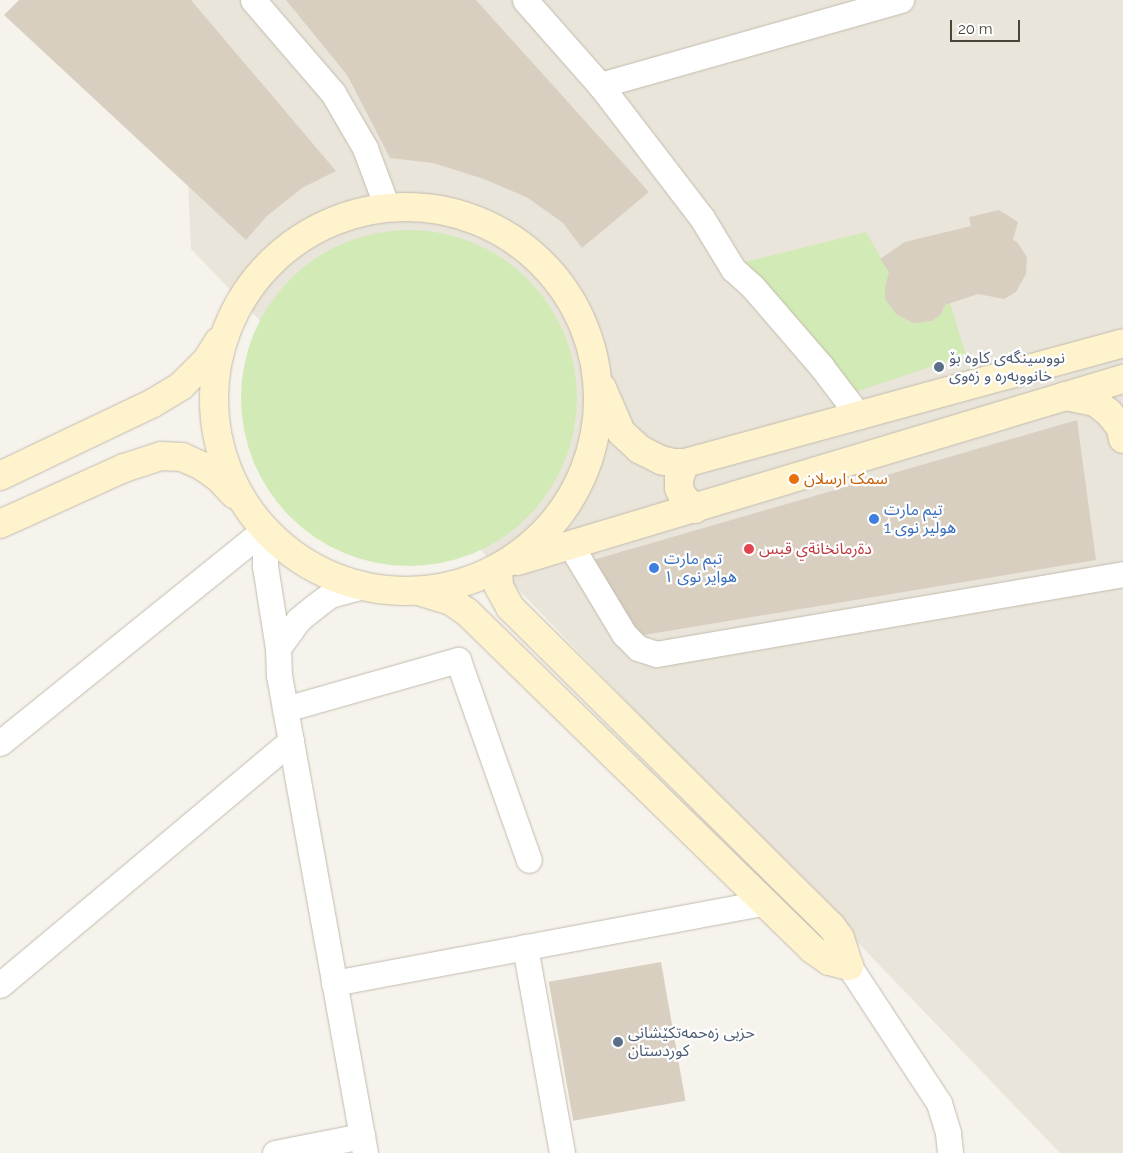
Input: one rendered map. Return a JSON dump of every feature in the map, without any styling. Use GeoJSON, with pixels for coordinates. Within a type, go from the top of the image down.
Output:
{"type":"FeatureCollection","features":[{"type":"Feature","properties":{"kind":"street"},"geometry":{"type":"LineString","coordinates":[[253,0],[333,93],[365,148],[387,207]]}},
{"type":"Feature","properties":{"kind":"street"},"geometry":{"type":"LineString","coordinates":[[525,0],[600,86],[702,218],[733,269],[752,286],[821,366],[860,416]]}},
{"type":"Feature","properties":{"kind":"street"},"geometry":{"type":"LineString","coordinates":[[600,86],[901,0]]}},
{"type":"Feature","properties":{"kind":"street"},"geometry":{"type":"LineString","coordinates":[[0,476],[153,403],[181,386],[207,360],[250,286],[262,271],[283,251],[306,234],[332,221],[359,212],[387,207],[416,206],[446,210],[492,227],[526,248],[548,268],[566,292],[580,318],[591,345],[597,375],[598,406],[595,438],[586,468],[572,497],[554,523],[532,546],[502,566],[479,578],[448,588],[420,592],[360,587],[332,577],[304,562],[264,532],[232,480],[223,457],[215,418],[214,385],[218,361],[230,322]]}},
{"type":"Feature","properties":{"kind":"street"},"geometry":{"type":"LineString","coordinates":[[597,375],[616,422],[630,441],[638,449],[661,460],[685,463],[1123,343]]}},
{"type":"Feature","properties":{"kind":"street"},"geometry":{"type":"LineString","coordinates":[[502,566],[695,509],[1064,395],[1123,379]]}},
{"type":"Feature","properties":{"kind":"street"},"geometry":{"type":"LineString","coordinates":[[1064,395],[1095,402],[1109,413],[1122,430]]}},
{"type":"Feature","properties":{"kind":"street"},"geometry":{"type":"LineString","coordinates":[[0,524],[124,468],[161,456],[182,458],[202,466],[219,478],[248,508]]}},
{"type":"Feature","properties":{"kind":"street"},"geometry":{"type":"LineString","coordinates":[[685,463],[679,479],[680,488],[688,504],[695,509]]}},
{"type":"Feature","properties":{"kind":"street"},"geometry":{"type":"LineString","coordinates":[[264,532],[265,566],[278,648],[285,709],[363,1144],[275,1153]]}},
{"type":"Feature","properties":{"kind":"street"},"geometry":{"type":"LineString","coordinates":[[0,743],[264,532]]}},
{"type":"Feature","properties":{"kind":"street"},"geometry":{"type":"LineString","coordinates":[[571,546],[624,634],[638,648],[656,654],[1123,574]]}},
{"type":"Feature","properties":{"kind":"street"},"geometry":{"type":"LineString","coordinates":[[502,566],[499,587],[510,607],[832,927],[840,938],[849,966],[939,1103],[948,1133],[950,1153]]}},
{"type":"Feature","properties":{"kind":"street"},"geometry":{"type":"LineString","coordinates":[[278,648],[298,620],[330,595],[360,587]]}},
{"type":"Feature","properties":{"kind":"street"},"geometry":{"type":"LineString","coordinates":[[420,592],[451,601],[467,612],[820,956],[838,964],[849,966]]}},
{"type":"Feature","properties":{"kind":"street"},"geometry":{"type":"LineString","coordinates":[[285,709],[458,660],[529,860]]}},
{"type":"Feature","properties":{"kind":"street"},"geometry":{"type":"LineString","coordinates":[[0,985],[291,741]]}},
{"type":"Feature","properties":{"kind":"street"},"geometry":{"type":"LineString","coordinates":[[334,983],[765,902]]}},
{"type":"Feature","properties":{"kind":"street"},"geometry":{"type":"LineString","coordinates":[[525,947],[562,1153]]}},
{"type":"Feature","properties":{"kind":"shaded area"},"geometry":{"type":"Polygon","coordinates":[[[180,0],[1123,0],[1123,1153],[1060,1153],[191,249],[180,0]]]}},
{"type":"Feature","properties":{"kind":"green space"},"geometry":{"type":"Polygon","coordinates":[[[392,230],[426,230],[458,237],[488,249],[516,268],[539,291],[549,304],[565,334],[577,381],[577,415],[574,431],[565,462],[558,477],[539,505],[516,528],[488,547],[458,559],[426,566],[392,566],[360,559],[330,547],[302,528],[279,505],[260,477],[248,447],[241,415],[241,381],[248,349],[260,319],[279,291],[302,268],[330,249],[360,237],[392,230]]]}},
{"type":"Feature","properties":{"kind":"green space"},"geometry":{"type":"Polygon","coordinates":[[[866,232],[889,272],[885,287],[885,298],[896,314],[913,323],[932,321],[941,314],[945,305],[950,303],[966,355],[855,392],[741,263],[866,232]]]}},
{"type":"Feature","properties":{"kind":"building"},"geometry":{"type":"Polygon","coordinates":[[[19,0],[191,0],[336,171],[302,188],[267,216],[246,240],[4,15],[19,0]]]}},
{"type":"Feature","properties":{"kind":"building"},"geometry":{"type":"Polygon","coordinates":[[[286,0],[476,0],[649,192],[582,248],[563,223],[528,198],[484,179],[433,163],[390,158],[347,75],[286,0]]]}},
{"type":"Feature","properties":{"kind":"building"},"geometry":{"type":"Polygon","coordinates":[[[999,210],[1018,222],[1013,240],[1017,242],[1027,257],[1026,274],[1016,292],[1004,299],[978,294],[945,305],[941,314],[932,321],[913,323],[896,314],[885,299],[885,287],[889,272],[880,259],[905,242],[971,226],[969,217],[999,210]]]}},
{"type":"Feature","properties":{"kind":"building"},"geometry":{"type":"Polygon","coordinates":[[[1077,420],[1096,560],[638,636],[586,562],[1077,420]]]}},
{"type":"Feature","properties":{"kind":"building","name":"حزبی زه‌حمه‌تكێشانی كوردستان"},"geometry":{"type":"Polygon","coordinates":[[[661,962],[685,1101],[573,1121],[549,982],[661,962]]]}},
{"type":"Feature","properties":{"kind":"place","name":"نووسینگەی کاوە بۆ خانووبەرە و زەوی"},"geometry":{"type":"Point","coordinates":[939,367]}},
{"type":"Feature","properties":{"kind":"place","name":"سمک ارسلان"},"geometry":{"type":"Point","coordinates":[794,479]}},
{"type":"Feature","properties":{"kind":"place","name":"تيم مارت هولير نوى 1"},"geometry":{"type":"Point","coordinates":[874,519]}},
{"type":"Feature","properties":{"kind":"place","name":"دةرمانخانةي قبس"},"geometry":{"type":"Point","coordinates":[749,549]}},
{"type":"Feature","properties":{"kind":"place","name":"تبم مارت هواير نوى ١"},"geometry":{"type":"Point","coordinates":[654,568]}},
{"type":"Feature","properties":{"kind":"place","name":"حزبی زه‌حمه‌تكێشانی كوردستان"},"geometry":{"type":"Point","coordinates":[618,1042]}}]}
